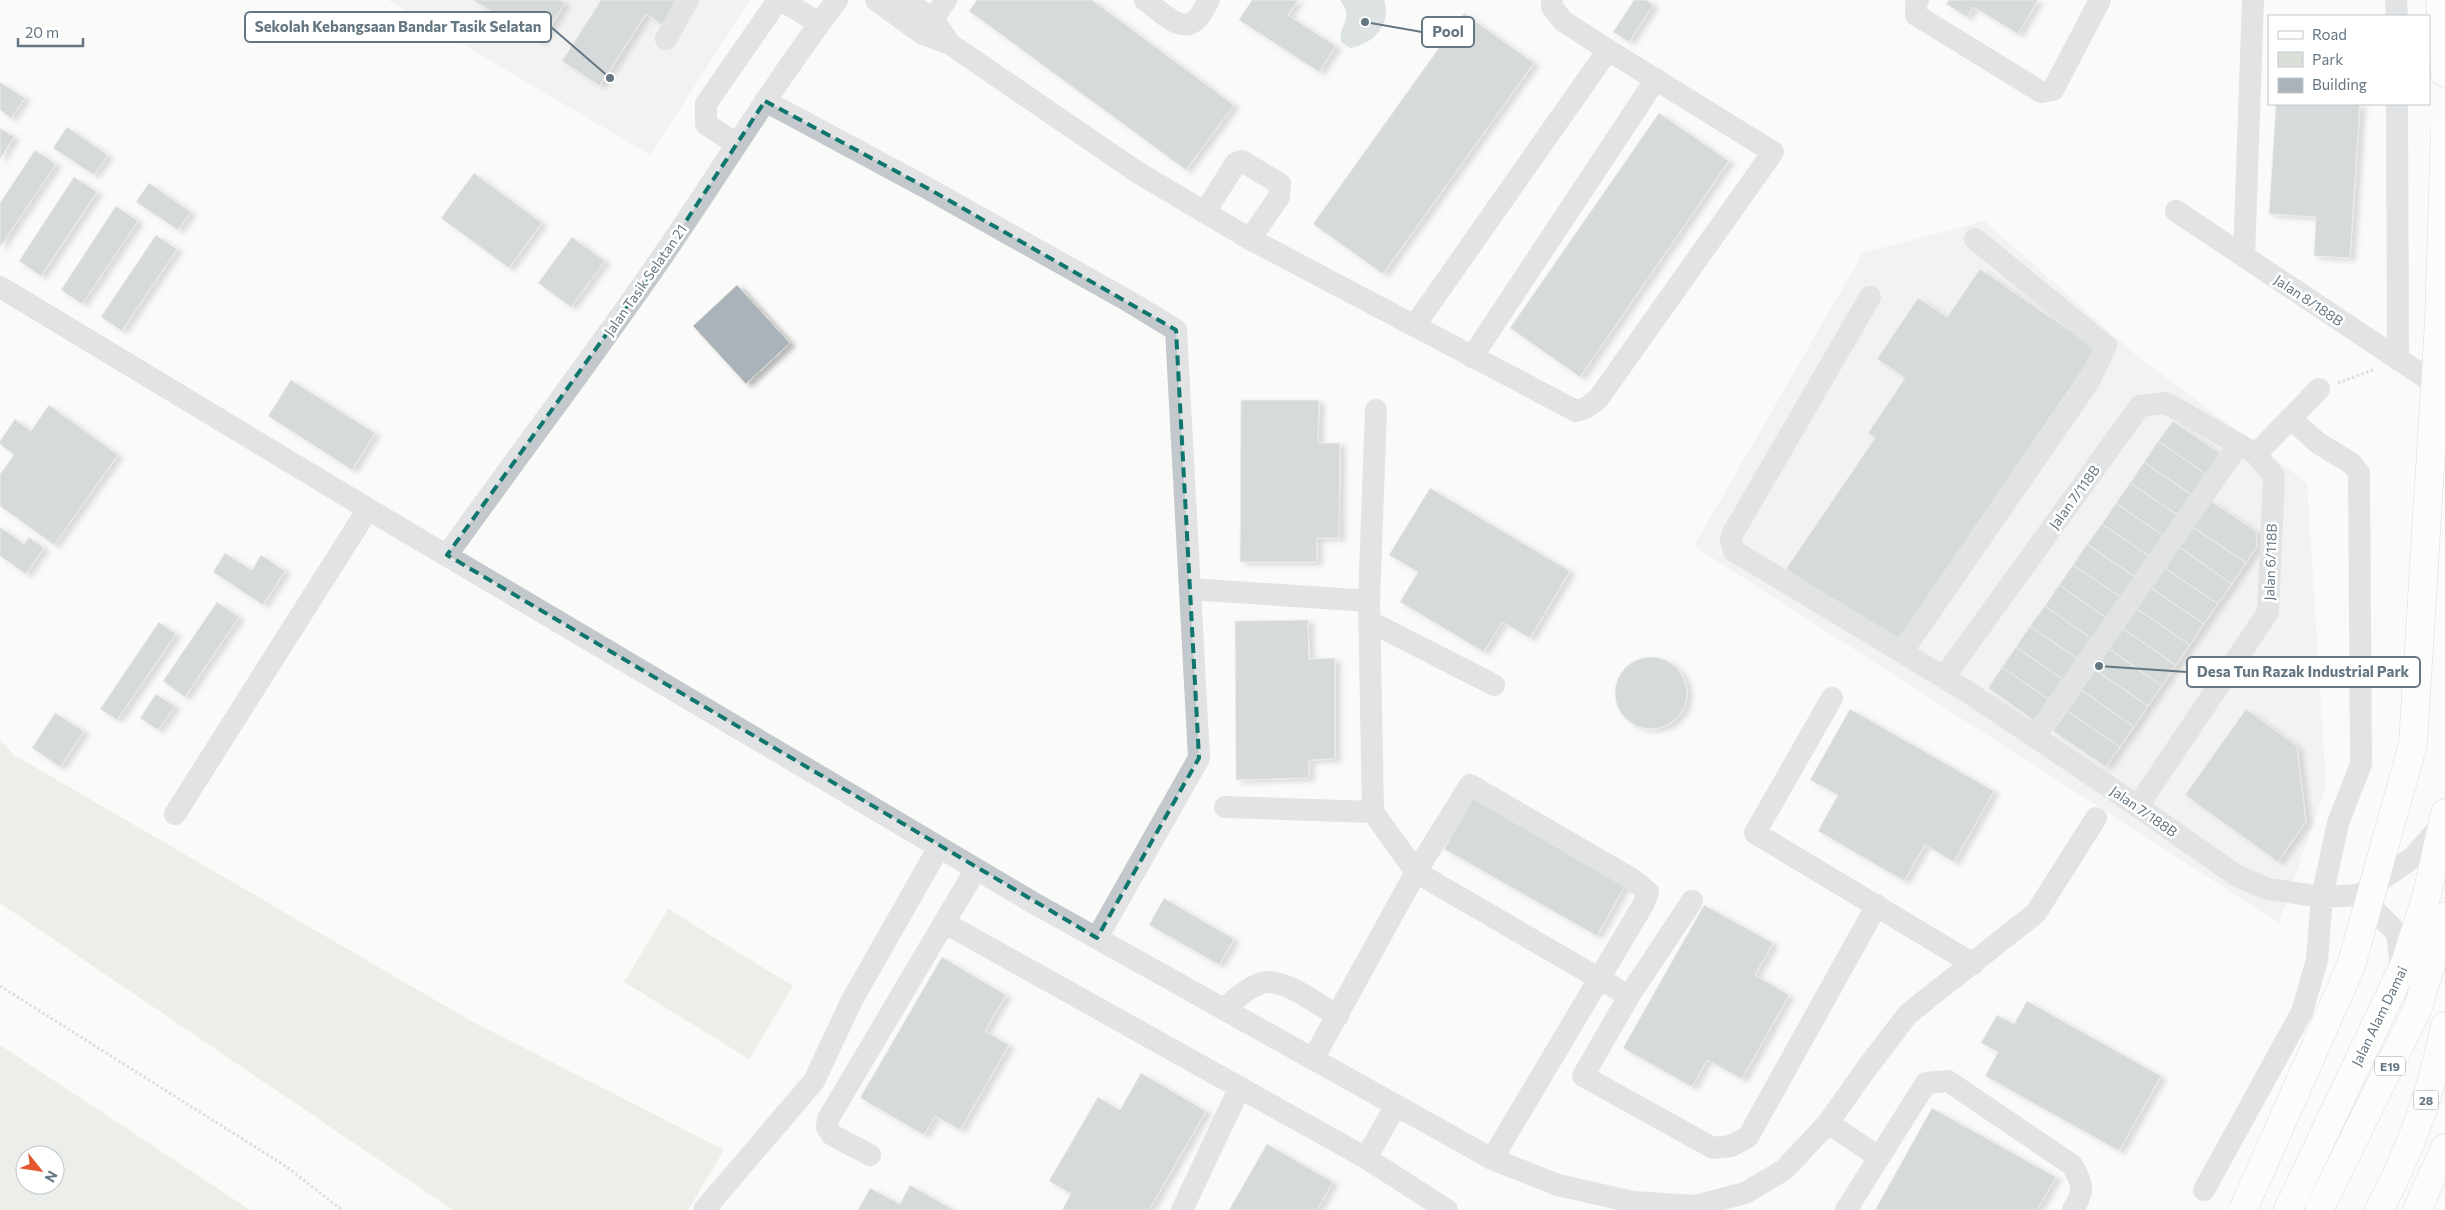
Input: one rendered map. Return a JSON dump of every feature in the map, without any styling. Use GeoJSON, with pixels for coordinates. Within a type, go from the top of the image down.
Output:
{"type":"FeatureCollection","features":[{"type":"Feature","properties":{"kind":"main road"},"geometry":{"type":"LineString","coordinates":[[2440,0],[2445,73]]}},
{"type":"Feature","properties":{"kind":"main road"},"geometry":{"type":"LineString","coordinates":[[2243,1210],[2351,966],[2413,744],[2440,322],[2445,130]]}},
{"type":"Feature","properties":{"kind":"main road","name":"Jalan Alam Damai"},"geometry":{"type":"LineString","coordinates":[[2288,1210],[2402,970],[2427,894],[2444,819]]}},
{"type":"Feature","properties":{"kind":"main road","name":"E19"},"geometry":{"type":"LineString","coordinates":[[2319,1210],[2418,1008],[2445,916]]}},
{"type":"Feature","properties":{"kind":"main road","name":"28"},"geometry":{"type":"LineString","coordinates":[[2379,1210],[2400,1171],[2423,1110],[2445,1026]]}},
{"type":"Feature","properties":{"kind":"main road"},"geometry":{"type":"LineString","coordinates":[[2417,1210],[2445,1148]]}},
{"type":"Feature","properties":{"kind":"street"},"geometry":{"type":"LineString","coordinates":[[666,39],[688,0]]}},
{"type":"Feature","properties":{"kind":"street"},"geometry":{"type":"LineString","coordinates":[[736,144],[706,124],[706,104],[780,0],[819,23]]}},
{"type":"Feature","properties":{"kind":"street","name":"Jalan Tasik Selatan 21"},"geometry":{"type":"LineString","coordinates":[[447,555],[560,401],[659,261],[765,101],[837,0]]}},
{"type":"Feature","properties":{"kind":"street"},"geometry":{"type":"LineString","coordinates":[[876,0],[928,27],[1137,172],[1250,239],[1576,411],[1586,408],[1598,399],[1773,152],[1562,21],[1552,7],[1552,0]]}},
{"type":"Feature","properties":{"kind":"street"},"geometry":{"type":"LineString","coordinates":[[904,0],[928,27]]}},
{"type":"Feature","properties":{"kind":"street"},"geometry":{"type":"LineString","coordinates":[[928,27],[946,0]]}},
{"type":"Feature","properties":{"kind":"street"},"geometry":{"type":"LineString","coordinates":[[1146,0],[1179,24],[1187,25],[1195,22],[1209,0]]}},
{"type":"Feature","properties":{"kind":"street"},"geometry":{"type":"LineString","coordinates":[[1918,0],[1916,15],[2042,92],[2053,90],[2100,0]]}},
{"type":"Feature","properties":{"kind":"street"},"geometry":{"type":"LineString","coordinates":[[2396,0],[2397,15]]}},
{"type":"Feature","properties":{"kind":"street"},"geometry":{"type":"LineString","coordinates":[[2244,257],[2258,11]]}},
{"type":"Feature","properties":{"kind":"street"},"geometry":{"type":"LineString","coordinates":[[1415,325],[1608,50]]}},
{"type":"Feature","properties":{"kind":"street"},"geometry":{"type":"LineString","coordinates":[[1472,357],[1656,79]]}},
{"type":"Feature","properties":{"kind":"street"},"geometry":{"type":"LineString","coordinates":[[765,101],[938,194],[1176,330],[1199,758],[1097,938]]}},
{"type":"Feature","properties":{"kind":"street"},"geometry":{"type":"LineString","coordinates":[[2397,105],[2398,360]]}},
{"type":"Feature","properties":{"kind":"street"},"geometry":{"type":"LineString","coordinates":[[1205,212],[1236,163],[1242,161],[1249,164],[1280,184],[1281,190],[1279,197],[1250,239]]}},
{"type":"Feature","properties":{"kind":"street","name":"Jalan 8/188B"},"geometry":{"type":"LineString","coordinates":[[2176,211],[2425,378],[2445,384]]}},
{"type":"Feature","properties":{"kind":"street"},"geometry":{"type":"LineString","coordinates":[[1902,652],[2088,384],[2106,346],[1975,239]]}},
{"type":"Feature","properties":{"kind":"street"},"geometry":{"type":"LineString","coordinates":[[0,287],[368,509],[976,869],[1313,1060],[1492,1158],[1558,1186],[1633,1202],[1696,1206],[1745,1193],[1784,1170],[1828,1124],[1866,1068],[1908,1014],[2036,913],[2096,818]]}},
{"type":"Feature","properties":{"kind":"street","name":"Jalan 7/188B"},"geometry":{"type":"LineString","coordinates":[[1870,298],[1733,533],[1731,545],[1738,555],[1944,677],[2138,806],[2237,876],[2268,889],[2322,897],[2360,896]]}},
{"type":"Feature","properties":{"kind":"street"},"geometry":{"type":"LineString","coordinates":[[2035,737],[2247,449],[2290,418],[2319,389]]}},
{"type":"Feature","properties":{"kind":"street","name":"Jalan 7/118B"},"geometry":{"type":"LineString","coordinates":[[1944,677],[2140,406],[2166,403],[2247,449]]}},
{"type":"Feature","properties":{"kind":"street"},"geometry":{"type":"LineString","coordinates":[[1376,410],[1370,611],[1373,812],[1416,872],[1628,996]]}},
{"type":"Feature","properties":{"kind":"street"},"geometry":{"type":"LineString","coordinates":[[2204,1190],[2302,1012],[2317,960],[2322,897],[2338,823],[2361,764],[2359,473],[2351,462],[2318,443],[2290,418]]}},
{"type":"Feature","properties":{"kind":"street","name":"Jalan 6/118B"},"geometry":{"type":"LineString","coordinates":[[2138,806],[2268,612],[2274,476],[2247,449]]}},
{"type":"Feature","properties":{"kind":"street"},"geometry":{"type":"LineString","coordinates":[[175,814],[368,509]]}},
{"type":"Feature","properties":{"kind":"street"},"geometry":{"type":"LineString","coordinates":[[1190,589],[1370,611],[1494,685]]}},
{"type":"Feature","properties":{"kind":"street"},"geometry":{"type":"LineString","coordinates":[[1832,698],[1755,834],[1973,964]]}},
{"type":"Feature","properties":{"kind":"street"},"geometry":{"type":"LineString","coordinates":[[1313,1060],[1416,872],[1470,785],[1632,879],[1648,892],[1644,906],[1492,1158]]}},
{"type":"Feature","properties":{"kind":"street"},"geometry":{"type":"LineString","coordinates":[[1225,807],[1373,812]]}},
{"type":"Feature","properties":{"kind":"street"},"geometry":{"type":"LineString","coordinates":[[2402,970],[2397,933],[2360,896],[2412,858],[2444,819]]}},
{"type":"Feature","properties":{"kind":"street"},"geometry":{"type":"LineString","coordinates":[[704,1210],[814,1081],[852,1000],[938,847]]}},
{"type":"Feature","properties":{"kind":"street"},"geometry":{"type":"LineString","coordinates":[[870,1155],[832,1135],[827,1127],[828,1119],[976,869]]}},
{"type":"Feature","properties":{"kind":"street"},"geometry":{"type":"LineString","coordinates":[[1692,900],[1628,996],[1583,1076],[1713,1148],[1731,1146],[1748,1137],[1876,906]]}},
{"type":"Feature","properties":{"kind":"street"},"geometry":{"type":"LineString","coordinates":[[944,923],[1366,1158],[1447,1210]]}},
{"type":"Feature","properties":{"kind":"street"},"geometry":{"type":"LineString","coordinates":[[1224,1008],[1246,991],[1266,982],[1285,986],[1338,1016]]}},
{"type":"Feature","properties":{"kind":"street"},"geometry":{"type":"LineString","coordinates":[[1846,1210],[1877,1156],[1926,1083],[1948,1081],[2072,1165],[2082,1182],[2080,1198],[2073,1210]]}},
{"type":"Feature","properties":{"kind":"street"},"geometry":{"type":"LineString","coordinates":[[1182,1210],[1240,1087]]}},
{"type":"Feature","properties":{"kind":"street"},"geometry":{"type":"LineString","coordinates":[[1366,1158],[1396,1105]]}},
{"type":"Feature","properties":{"kind":"street"},"geometry":{"type":"LineString","coordinates":[[1828,1124],[1877,1156]]}},
{"type":"Feature","properties":{"kind":"path"},"geometry":{"type":"LineString","coordinates":[[2319,389],[2354,378],[2398,360]]}},
{"type":"Feature","properties":{"kind":"path"},"geometry":{"type":"LineString","coordinates":[[0,986],[286,1167],[342,1210]]}},
{"type":"Feature","properties":{"kind":"highlighted area"},"geometry":{"type":"Polygon","coordinates":[[[765,101],[929,189],[1176,330],[1199,758],[1097,938],[447,555],[665,253],[765,101]]]}},
{"type":"Feature","properties":{"kind":"shaded area"},"geometry":{"type":"Polygon","coordinates":[[[388,0],[750,0],[650,155],[388,0]]]}},
{"type":"Feature","properties":{"kind":"shaded area"},"geometry":{"type":"Polygon","coordinates":[[[1340,0],[1384,0],[1385,17],[1379,32],[1359,46],[1350,48],[1341,42],[1346,13],[1340,0]]]}},
{"type":"Feature","properties":{"kind":"shaded area"},"geometry":{"type":"Polygon","coordinates":[[[1984,221],[2136,355],[2307,483],[2326,786],[2279,923],[1694,546],[1863,253],[1984,221]]]}},
{"type":"Feature","properties":{"kind":"green space"},"geometry":{"type":"Polygon","coordinates":[[[0,740],[14,755],[471,1021],[724,1150],[688,1210],[453,1210],[0,903],[0,740]]]}},
{"type":"Feature","properties":{"kind":"green space"},"geometry":{"type":"Polygon","coordinates":[[[668,909],[793,986],[749,1059],[624,982],[668,909]]]}},
{"type":"Feature","properties":{"kind":"green space"},"geometry":{"type":"Polygon","coordinates":[[[0,1045],[250,1210],[0,1210],[0,1045]]]}},
{"type":"Feature","properties":{"kind":"building"},"geometry":{"type":"Polygon","coordinates":[[[473,0],[560,0],[565,3],[541,42],[473,0]]]}},
{"type":"Feature","properties":{"kind":"building"},"geometry":{"type":"Polygon","coordinates":[[[601,0],[681,0],[664,26],[646,14],[600,86],[562,61],[601,0]]]}},
{"type":"Feature","properties":{"kind":"building"},"geometry":{"type":"Polygon","coordinates":[[[977,0],[1092,0],[1234,105],[1186,170],[969,11],[977,0]]]}},
{"type":"Feature","properties":{"kind":"building"},"geometry":{"type":"Polygon","coordinates":[[[1252,0],[1298,0],[1288,15],[1336,46],[1319,72],[1239,20],[1252,0]]]}},
{"type":"Feature","properties":{"kind":"building"},"geometry":{"type":"Polygon","coordinates":[[[1634,0],[1646,0],[1653,5],[1629,42],[1613,32],[1634,0]]]}},
{"type":"Feature","properties":{"kind":"building"},"geometry":{"type":"Polygon","coordinates":[[[1949,0],[2038,0],[2018,34],[1973,7],[1967,17],[1946,4],[1949,0]]]}},
{"type":"Feature","properties":{"kind":"building"},"geometry":{"type":"Polygon","coordinates":[[[1464,13],[1534,63],[1383,274],[1313,224],[1464,13]]]}},
{"type":"Feature","properties":{"kind":"building"},"geometry":{"type":"Polygon","coordinates":[[[0,82],[25,98],[11,118],[0,110],[0,82]]]}},
{"type":"Feature","properties":{"kind":"building"},"geometry":{"type":"Polygon","coordinates":[[[2276,105],[2360,105],[2350,258],[2314,256],[2316,217],[2269,214],[2276,105]]]}},
{"type":"Feature","properties":{"kind":"building"},"geometry":{"type":"Polygon","coordinates":[[[1659,113],[1729,161],[1580,377],[1510,328],[1659,113]]]}},
{"type":"Feature","properties":{"kind":"building"},"geometry":{"type":"Polygon","coordinates":[[[67,127],[108,155],[94,175],[53,148],[67,127]]]}},
{"type":"Feature","properties":{"kind":"building"},"geometry":{"type":"Polygon","coordinates":[[[0,128],[14,137],[0,159],[0,128]]]}},
{"type":"Feature","properties":{"kind":"building"},"geometry":{"type":"Polygon","coordinates":[[[35,150],[56,164],[0,247],[0,203],[35,150]]]}},
{"type":"Feature","properties":{"kind":"building"},"geometry":{"type":"Polygon","coordinates":[[[474,173],[542,223],[509,268],[441,218],[474,173]]]}},
{"type":"Feature","properties":{"kind":"building"},"geometry":{"type":"Polygon","coordinates":[[[74,177],[97,192],[41,276],[19,261],[74,177]]]}},
{"type":"Feature","properties":{"kind":"building"},"geometry":{"type":"Polygon","coordinates":[[[149,183],[191,212],[178,230],[136,202],[149,183]]]}},
{"type":"Feature","properties":{"kind":"building"},"geometry":{"type":"Polygon","coordinates":[[[116,206],[138,221],[82,304],[61,290],[116,206]]]}},
{"type":"Feature","properties":{"kind":"building"},"geometry":{"type":"Polygon","coordinates":[[[156,235],[177,249],[122,331],[101,317],[156,235]]]}},
{"type":"Feature","properties":{"kind":"building"},"geometry":{"type":"Polygon","coordinates":[[[572,237],[605,261],[571,307],[538,283],[572,237]]]}},
{"type":"Feature","properties":{"kind":"building"},"geometry":{"type":"Polygon","coordinates":[[[1980,269],[2097,349],[1895,644],[1786,569],[1875,438],[1868,433],[1905,378],[1877,359],[1918,298],[1947,317],[1980,269]]]}},
{"type":"Feature","properties":{"kind":"building"},"geometry":{"type":"Polygon","coordinates":[[[737,285],[790,343],[746,384],[693,326],[737,285]]]}},
{"type":"Feature","properties":{"kind":"building"},"geometry":{"type":"Polygon","coordinates":[[[291,380],[375,433],[352,470],[268,416],[291,380]]]}},
{"type":"Feature","properties":{"kind":"building"},"geometry":{"type":"Polygon","coordinates":[[[1241,400],[1319,400],[1318,443],[1340,443],[1339,538],[1317,538],[1317,562],[1240,562],[1241,400]]]}},
{"type":"Feature","properties":{"kind":"building"},"geometry":{"type":"Polygon","coordinates":[[[49,405],[118,455],[54,545],[0,506],[0,474],[14,455],[0,444],[0,441],[15,419],[31,431],[49,405]]]}},
{"type":"Feature","properties":{"kind":"building"},"geometry":{"type":"Polygon","coordinates":[[[2173,421],[2225,457],[2210,477],[2158,441],[2173,421]]]}},
{"type":"Feature","properties":{"kind":"building"},"geometry":{"type":"Polygon","coordinates":[[[2158,441],[2210,477],[2196,498],[2144,462],[2158,441]]]}},
{"type":"Feature","properties":{"kind":"building"},"geometry":{"type":"Polygon","coordinates":[[[2144,462],[2196,498],[2182,518],[2130,483],[2144,462]]]}},
{"type":"Feature","properties":{"kind":"building"},"geometry":{"type":"Polygon","coordinates":[[[2130,483],[2182,518],[2168,539],[2116,503],[2130,483]]]}},
{"type":"Feature","properties":{"kind":"building"},"geometry":{"type":"Polygon","coordinates":[[[1430,488],[1570,571],[1530,638],[1502,622],[1484,652],[1400,602],[1418,572],[1389,555],[1430,488]]]}},
{"type":"Feature","properties":{"kind":"building"},"geometry":{"type":"Polygon","coordinates":[[[2211,501],[2256,531],[2257,547],[2246,563],[2193,527],[2211,501]]]}},
{"type":"Feature","properties":{"kind":"building"},"geometry":{"type":"Polygon","coordinates":[[[2116,503],[2168,539],[2153,559],[2102,524],[2116,503]]]}},
{"type":"Feature","properties":{"kind":"building"},"geometry":{"type":"Polygon","coordinates":[[[2102,524],[2153,559],[2139,580],[2087,544],[2102,524]]]}},
{"type":"Feature","properties":{"kind":"building"},"geometry":{"type":"Polygon","coordinates":[[[0,527],[24,544],[29,537],[44,548],[26,574],[0,556],[0,527]]]}},
{"type":"Feature","properties":{"kind":"building"},"geometry":{"type":"Polygon","coordinates":[[[2193,527],[2246,563],[2232,584],[2179,547],[2193,527]]]}},
{"type":"Feature","properties":{"kind":"building"},"geometry":{"type":"Polygon","coordinates":[[[2087,544],[2139,580],[2125,600],[2073,565],[2087,544]]]}},
{"type":"Feature","properties":{"kind":"building"},"geometry":{"type":"Polygon","coordinates":[[[2179,547],[2232,584],[2218,604],[2165,568],[2179,547]]]}},
{"type":"Feature","properties":{"kind":"building"},"geometry":{"type":"Polygon","coordinates":[[[225,553],[252,570],[261,555],[285,571],[263,605],[213,572],[225,553]]]}},
{"type":"Feature","properties":{"kind":"building"},"geometry":{"type":"Polygon","coordinates":[[[2073,565],[2125,600],[2111,621],[2059,585],[2073,565]]]}},
{"type":"Feature","properties":{"kind":"building"},"geometry":{"type":"Polygon","coordinates":[[[2165,568],[2218,604],[2204,624],[2151,588],[2165,568]]]}},
{"type":"Feature","properties":{"kind":"building"},"geometry":{"type":"Polygon","coordinates":[[[2059,585],[2111,621],[2096,642],[2045,606],[2059,585]]]}},
{"type":"Feature","properties":{"kind":"building"},"geometry":{"type":"Polygon","coordinates":[[[2151,588],[2204,624],[2190,645],[2137,609],[2151,588]]]}},
{"type":"Feature","properties":{"kind":"building"},"geometry":{"type":"Polygon","coordinates":[[[217,602],[239,617],[185,697],[163,681],[217,602]]]}},
{"type":"Feature","properties":{"kind":"building"},"geometry":{"type":"Polygon","coordinates":[[[2045,606],[2096,642],[2082,662],[2030,626],[2045,606]]]}},
{"type":"Feature","properties":{"kind":"building"},"geometry":{"type":"Polygon","coordinates":[[[2137,609],[2190,645],[2176,665],[2123,629],[2137,609]]]}},
{"type":"Feature","properties":{"kind":"building"},"geometry":{"type":"Polygon","coordinates":[[[1308,620],[1309,659],[1335,658],[1335,759],[1309,760],[1309,778],[1236,780],[1235,621],[1308,620]]]}},
{"type":"Feature","properties":{"kind":"building"},"geometry":{"type":"Polygon","coordinates":[[[159,622],[176,634],[117,720],[100,709],[159,622]]]}},
{"type":"Feature","properties":{"kind":"building"},"geometry":{"type":"Polygon","coordinates":[[[2030,626],[2082,662],[2068,683],[2016,647],[2030,626]]]}},
{"type":"Feature","properties":{"kind":"building"},"geometry":{"type":"Polygon","coordinates":[[[2123,629],[2176,665],[2162,686],[2109,649],[2123,629]]]}},
{"type":"Feature","properties":{"kind":"building"},"geometry":{"type":"Polygon","coordinates":[[[2016,647],[2068,683],[2054,703],[2002,667],[2016,647]]]}},
{"type":"Feature","properties":{"kind":"building"},"geometry":{"type":"Polygon","coordinates":[[[2109,649],[2162,686],[2148,706],[2095,670],[2109,649]]]}},
{"type":"Feature","properties":{"kind":"building"},"geometry":{"type":"Polygon","coordinates":[[[1651,657],[1671,663],[1681,673],[1687,693],[1681,713],[1671,723],[1651,729],[1631,723],[1621,713],[1615,693],[1621,673],[1631,663],[1651,657]]]}},
{"type":"Feature","properties":{"kind":"building"},"geometry":{"type":"Polygon","coordinates":[[[2002,667],[2054,703],[2039,724],[1988,688],[2002,667]]]}},
{"type":"Feature","properties":{"kind":"building"},"geometry":{"type":"Polygon","coordinates":[[[2095,670],[2148,706],[2134,727],[2081,690],[2095,670]]]}},
{"type":"Feature","properties":{"kind":"building"},"geometry":{"type":"Polygon","coordinates":[[[2081,690],[2134,727],[2120,747],[2067,711],[2081,690]]]}},
{"type":"Feature","properties":{"kind":"building"},"geometry":{"type":"Polygon","coordinates":[[[156,694],[175,706],[158,730],[140,718],[156,694]]]}},
{"type":"Feature","properties":{"kind":"building"},"geometry":{"type":"Polygon","coordinates":[[[1850,709],[1994,791],[1954,862],[1925,845],[1904,881],[1818,831],[1838,795],[1810,780],[1850,709]]]}},
{"type":"Feature","properties":{"kind":"building"},"geometry":{"type":"Polygon","coordinates":[[[2246,709],[2297,746],[2306,822],[2278,862],[2185,795],[2246,709]]]}},
{"type":"Feature","properties":{"kind":"building"},"geometry":{"type":"Polygon","coordinates":[[[2067,711],[2120,747],[2106,767],[2053,731],[2067,711]]]}},
{"type":"Feature","properties":{"kind":"building"},"geometry":{"type":"Polygon","coordinates":[[[55,713],[84,731],[60,767],[32,748],[55,713]]]}},
{"type":"Feature","properties":{"kind":"building"},"geometry":{"type":"Polygon","coordinates":[[[1474,797],[1626,884],[1597,936],[1444,849],[1474,797]]]}},
{"type":"Feature","properties":{"kind":"building"},"geometry":{"type":"Polygon","coordinates":[[[1164,898],[1234,939],[1219,965],[1149,925],[1164,898]]]}},
{"type":"Feature","properties":{"kind":"building"},"geometry":{"type":"Polygon","coordinates":[[[1704,905],[1773,943],[1755,975],[1789,995],[1742,1079],[1707,1060],[1692,1087],[1623,1048],[1704,905]]]}},
{"type":"Feature","properties":{"kind":"building"},"geometry":{"type":"Polygon","coordinates":[[[942,957],[1006,995],[985,1031],[1009,1045],[960,1130],[935,1116],[924,1135],[860,1098],[942,957]]]}},
{"type":"Feature","properties":{"kind":"building"},"geometry":{"type":"Polygon","coordinates":[[[2027,1001],[2161,1076],[2119,1151],[1985,1076],[1998,1052],[1981,1043],[1997,1015],[2014,1024],[2027,1001]]]}},
{"type":"Feature","properties":{"kind":"building"},"geometry":{"type":"Polygon","coordinates":[[[1141,1073],[1206,1111],[1149,1210],[1062,1210],[1071,1194],[1049,1181],[1098,1097],[1120,1110],[1141,1073]]]}},
{"type":"Feature","properties":{"kind":"building"},"geometry":{"type":"Polygon","coordinates":[[[1932,1108],[2056,1177],[2037,1210],[1875,1210],[1932,1108]]]}},
{"type":"Feature","properties":{"kind":"building"},"geometry":{"type":"Polygon","coordinates":[[[1267,1144],[1333,1182],[1317,1210],[1229,1210],[1267,1144]]]}},
{"type":"Feature","properties":{"kind":"building"},"geometry":{"type":"Polygon","coordinates":[[[910,1185],[954,1210],[858,1210],[870,1188],[900,1204],[910,1185]]]}},
{"type":"Feature","properties":{"kind":"place","name":"Pool"},"geometry":{"type":"Point","coordinates":[1365,22]}},
{"type":"Feature","properties":{"kind":"place","name":"Sekolah Kebangsaan Bandar Tasik Selatan"},"geometry":{"type":"Point","coordinates":[610,78]}},
{"type":"Feature","properties":{"kind":"place","name":"Desa Tun Razak Industrial Park"},"geometry":{"type":"Point","coordinates":[2099,666]}}]}
